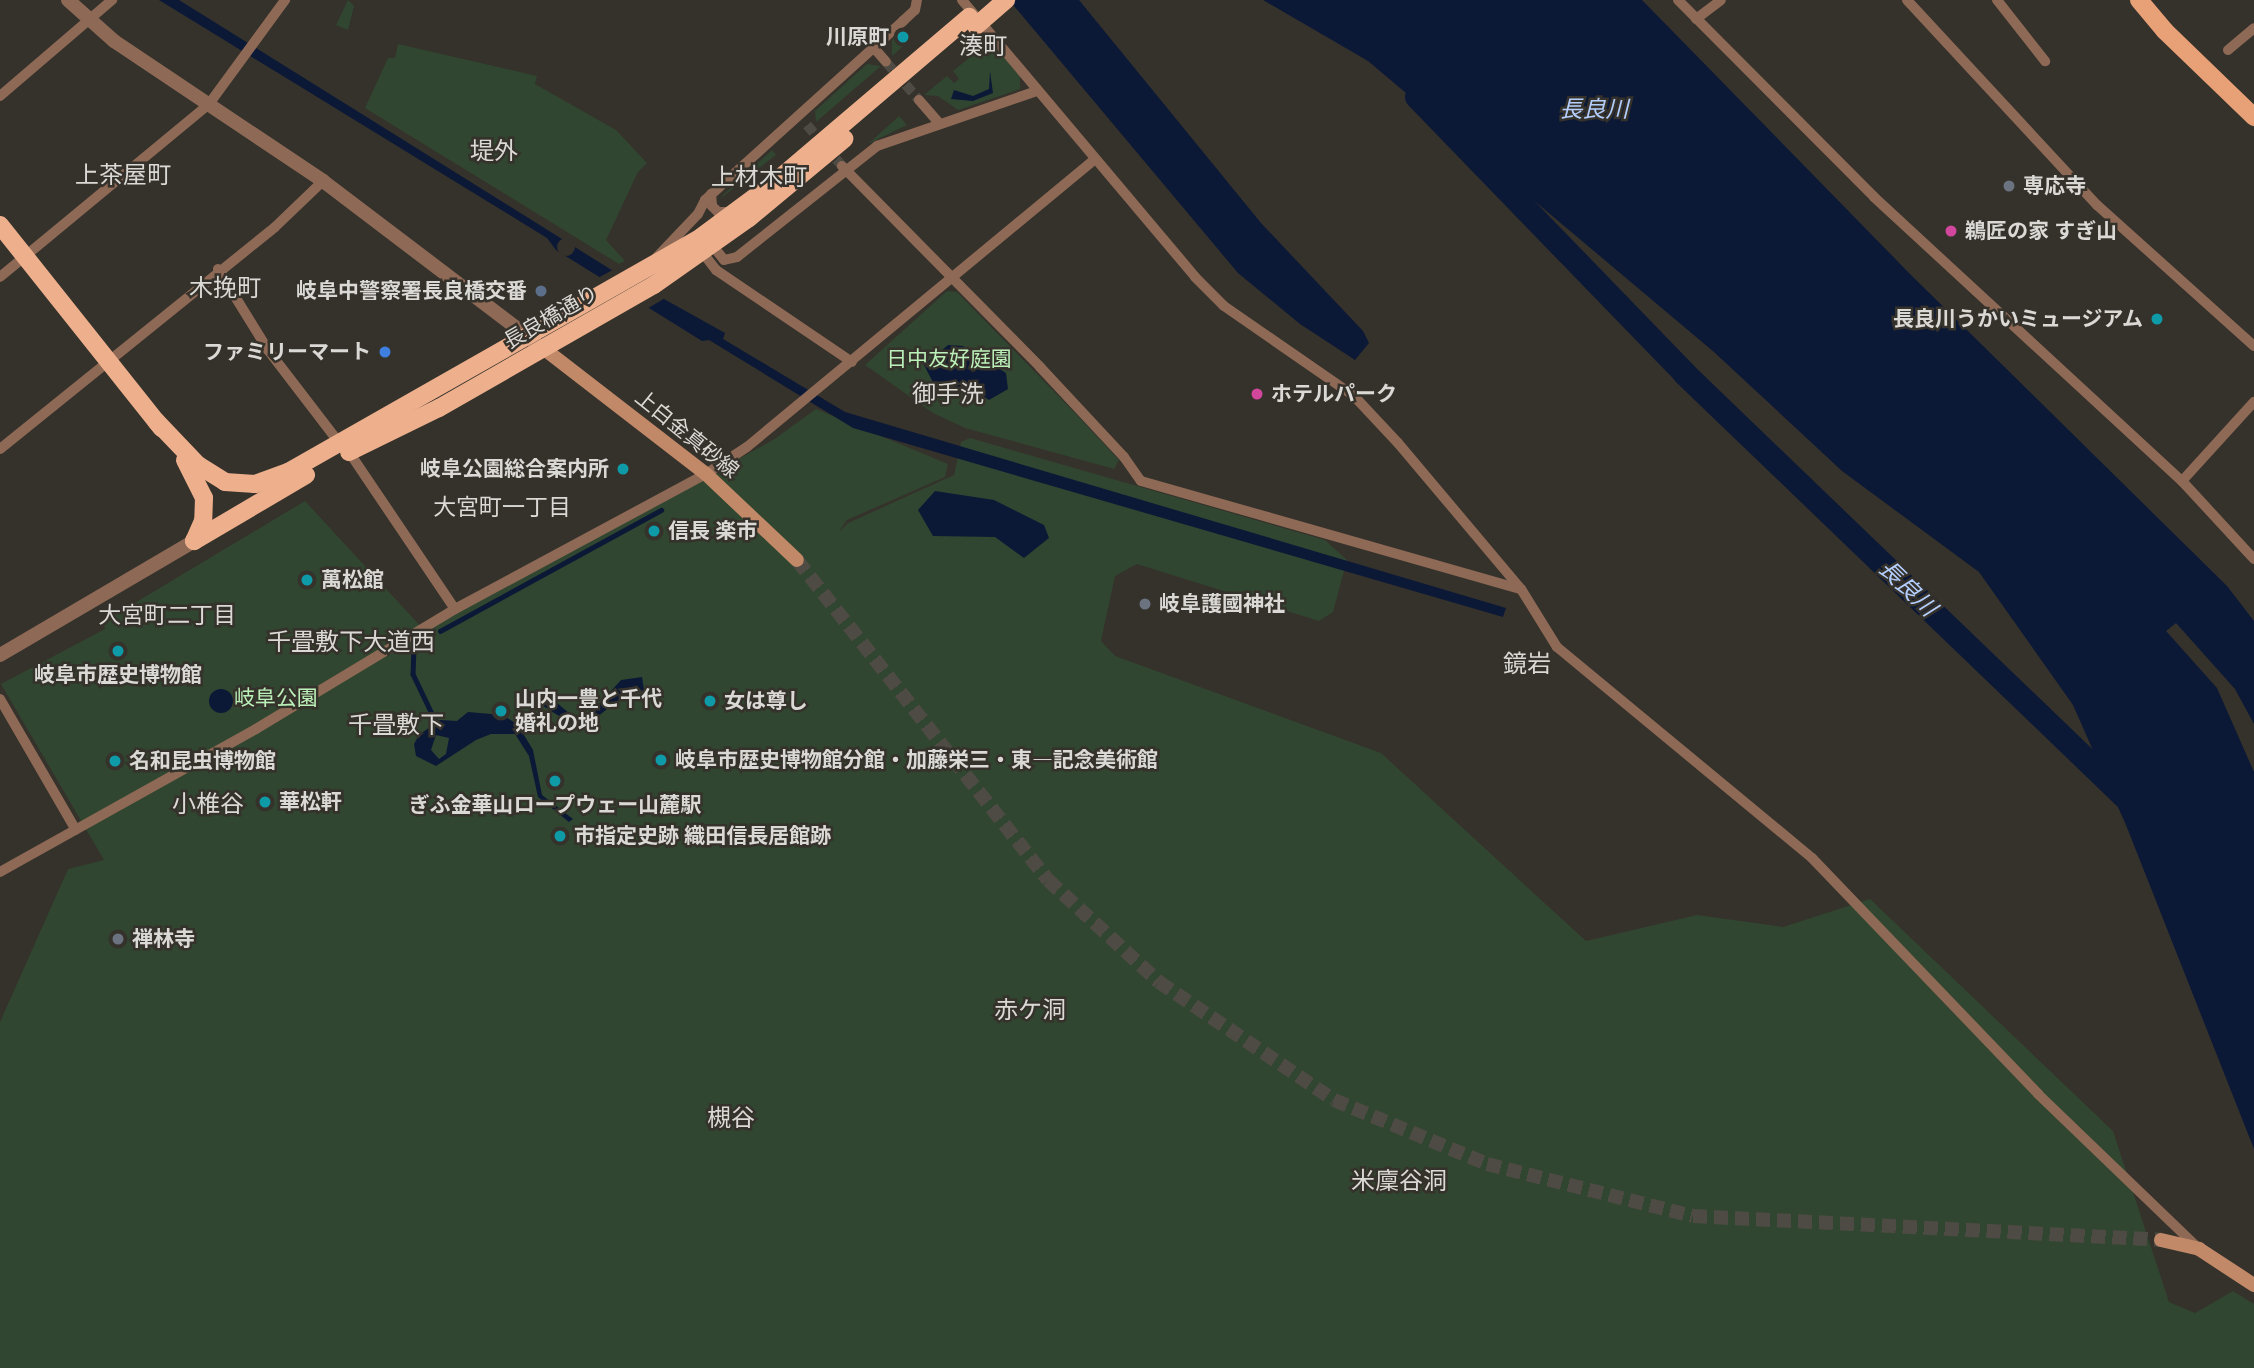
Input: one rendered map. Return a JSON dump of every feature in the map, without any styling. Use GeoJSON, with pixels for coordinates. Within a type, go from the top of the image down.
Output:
{"type":"FeatureCollection","features":[{"type":"Feature","properties":{"kind":"highway","name":"長良橋通り"},"geometry":{"type":"LineString","coordinates":[[646,276],[707,249],[790,185],[973,21],[989,0]]}},
{"type":"Feature","properties":{"kind":"highway","name":"長良橋通り"},"geometry":{"type":"LineString","coordinates":[[156,421],[211,476],[240,484],[271,479],[439,408],[537,343],[646,276],[736,211],[973,21],[1006,0]]}},
{"type":"Feature","properties":{"kind":"highway","name":"長良橋通り"},"geometry":{"type":"LineString","coordinates":[[0,225],[156,421],[201,487],[203,521],[194,541]]}},
{"type":"Feature","properties":{"kind":"highway","name":"長良橋通り"},"geometry":{"type":"LineString","coordinates":[[194,541],[345,448]]}},
{"type":"Feature","properties":{"kind":"main road"},"geometry":{"type":"LineString","coordinates":[[2139,0],[2165,31],[2254,117]]}},
{"type":"Feature","properties":{"kind":"main road","name":"上白金真砂線"},"geometry":{"type":"LineString","coordinates":[[537,343],[706,474],[797,560]]}},
{"type":"Feature","properties":{"kind":"main road"},"geometry":{"type":"LineString","coordinates":[[2161,1240],[2199,1250],[2254,1285]]}},
{"type":"Feature","properties":{"kind":"street"},"geometry":{"type":"LineString","coordinates":[[68,0],[88,20],[323,181],[537,343]]}},
{"type":"Feature","properties":{"kind":"street"},"geometry":{"type":"LineString","coordinates":[[0,277],[209,104],[285,0]]}},
{"type":"Feature","properties":{"kind":"street"},"geometry":{"type":"LineString","coordinates":[[646,276],[711,194],[915,10],[917,0]]}},
{"type":"Feature","properties":{"kind":"street"},"geometry":{"type":"LineString","coordinates":[[962,0],[1095,159],[1224,306],[1354,396],[1521,589],[1557,647],[1812,858],[2039,1094],[2199,1250]]}},
{"type":"Feature","properties":{"kind":"street"},"geometry":{"type":"LineString","coordinates":[[1678,0],[1874,197],[2182,481],[2254,559]]}},
{"type":"Feature","properties":{"kind":"street"},"geometry":{"type":"LineString","coordinates":[[1696,19],[1720,0]]}},
{"type":"Feature","properties":{"kind":"street"},"geometry":{"type":"LineString","coordinates":[[1907,0],[2097,205],[2254,346]]}},
{"type":"Feature","properties":{"kind":"street"},"geometry":{"type":"LineString","coordinates":[[1997,0],[2045,61]]}},
{"type":"Feature","properties":{"kind":"street"},"geometry":{"type":"LineString","coordinates":[[0,96],[111,1]]}},
{"type":"Feature","properties":{"kind":"street"},"geometry":{"type":"LineString","coordinates":[[2228,50],[2254,28]]}},
{"type":"Feature","properties":{"kind":"street"},"geometry":{"type":"LineString","coordinates":[[874,48],[886,62]]}},
{"type":"Feature","properties":{"kind":"street"},"geometry":{"type":"LineString","coordinates":[[707,249],[724,260],[737,257],[845,168],[877,146],[1037,91]]}},
{"type":"Feature","properties":{"kind":"street"},"geometry":{"type":"LineString","coordinates":[[919,100],[939,123]]}},
{"type":"Feature","properties":{"kind":"street"},"geometry":{"type":"LineString","coordinates":[[799,116],[807,125]]}},
{"type":"Feature","properties":{"kind":"street"},"geometry":{"type":"LineString","coordinates":[[0,872],[455,609],[706,474],[790,413],[1095,159]]}},
{"type":"Feature","properties":{"kind":"street"},"geometry":{"type":"LineString","coordinates":[[845,168],[1049,376],[1124,457],[1141,481],[1521,589]]}},
{"type":"Feature","properties":{"kind":"street"},"geometry":{"type":"LineString","coordinates":[[0,449],[219,269],[275,227],[323,181]]}},
{"type":"Feature","properties":{"kind":"street"},"geometry":{"type":"LineString","coordinates":[[711,194],[718,212],[736,211]]}},
{"type":"Feature","properties":{"kind":"street"},"geometry":{"type":"LineString","coordinates":[[707,249],[716,270],[850,364]]}},
{"type":"Feature","properties":{"kind":"street"},"geometry":{"type":"LineString","coordinates":[[219,269],[268,350],[345,448],[455,609]]}},
{"type":"Feature","properties":{"kind":"street"},"geometry":{"type":"LineString","coordinates":[[2182,481],[2254,402]]}},
{"type":"Feature","properties":{"kind":"street"},"geometry":{"type":"LineString","coordinates":[[0,655],[194,541]]}},
{"type":"Feature","properties":{"kind":"street"},"geometry":{"type":"LineString","coordinates":[[0,699],[76,830]]}},
{"type":"Feature","properties":{"kind":"green space"},"geometry":{"type":"Polygon","coordinates":[[[348,0],[354,6],[348,30],[336,25],[348,0]]]}},
{"type":"Feature","properties":{"kind":"green space"},"geometry":{"type":"Polygon","coordinates":[[[903,30],[911,39],[892,56],[892,40],[903,30]]]}},
{"type":"Feature","properties":{"kind":"green space"},"geometry":{"type":"Polygon","coordinates":[[[398,44],[537,76],[535,84],[616,130],[647,163],[638,172],[606,240],[625,261],[619,264],[365,108],[388,58],[395,58],[398,44]]]}},
{"type":"Feature","properties":{"kind":"green space"},"geometry":{"type":"Polygon","coordinates":[[[980,49],[987,57],[996,49],[1020,75],[1020,89],[958,110],[938,96],[924,95],[947,76],[954,83],[959,79],[953,71],[980,49]]]}},
{"type":"Feature","properties":{"kind":"green space"},"geometry":{"type":"Polygon","coordinates":[[[867,64],[881,66],[816,122],[815,111],[867,64]]]}},
{"type":"Feature","properties":{"kind":"green space"},"geometry":{"type":"Polygon","coordinates":[[[899,116],[907,125],[868,144],[899,116]]]}},
{"type":"Feature","properties":{"kind":"green space"},"geometry":{"type":"Polygon","coordinates":[[[772,150],[776,155],[720,199],[723,195],[772,150]]]}},
{"type":"Feature","properties":{"kind":"green space","name":"日中友好庭園"},"geometry":{"type":"Polygon","coordinates":[[[947,291],[957,292],[1076,414],[1119,460],[1114,469],[965,428],[933,413],[865,365],[947,291]]]}},
{"type":"Feature","properties":{"kind":"green space","name":"岐阜公園"},"geometry":{"type":"Polygon","coordinates":[[[816,409],[948,464],[945,477],[847,520],[839,532],[848,523],[954,475],[961,442],[970,438],[1325,540],[1347,560],[1333,612],[1319,621],[1137,564],[1115,576],[1101,641],[1115,656],[1381,753],[1586,941],[1697,915],[1783,927],[1870,899],[2113,1131],[2169,1302],[2195,1313],[2233,1291],[2254,1304],[2254,1368],[0,1368],[0,1022],[68,869],[104,860],[1,684],[105,629],[103,622],[305,501],[424,630],[773,440],[816,409]]]}},
{"type":"Feature","properties":{"kind":"water"},"geometry":{"type":"Polygon","coordinates":[[[159,0],[179,0],[610,269],[725,333],[723,339],[845,412],[1506,608],[1503,617],[853,428],[709,340],[702,341],[556,250],[547,238],[159,0]]]}},
{"type":"Feature","properties":{"kind":"water"},"geometry":{"type":"Polygon","coordinates":[[[1009,0],[1079,0],[1261,223],[1363,331],[1369,343],[1355,360],[1300,324],[1238,273],[1009,0]]]}},
{"type":"Feature","properties":{"kind":"water","name":"長良川"},"geometry":{"type":"Polygon","coordinates":[[[1263,0],[1642,0],[1910,274],[2227,586],[2254,621],[2254,724],[2235,689],[2176,623],[2166,631],[2217,688],[2254,772],[2254,1149],[2126,825],[2073,705],[1979,572],[1842,471],[1714,352],[1368,61],[1263,0]]]}},
{"type":"Feature","properties":{"kind":"water"},"geometry":{"type":"Polygon","coordinates":[[[990,71],[993,93],[973,101],[951,99],[954,90],[973,96],[989,89],[990,71]]]}},
{"type":"Feature","properties":{"kind":"water"},"geometry":{"type":"Polygon","coordinates":[[[948,345],[963,346],[1006,373],[1008,389],[989,400],[965,384],[950,393],[936,388],[924,365],[948,345]]]}},
{"type":"Feature","properties":{"kind":"water"},"geometry":{"type":"Polygon","coordinates":[[[935,491],[994,500],[1044,525],[1049,538],[1024,558],[995,537],[933,536],[918,510],[935,491]]]}},
{"type":"Feature","properties":{"kind":"water"},"geometry":{"type":"Polygon","coordinates":[[[642,677],[644,690],[621,698],[587,725],[570,723],[529,697],[547,694],[571,715],[588,716],[621,680],[642,677]]]}},
{"type":"Feature","properties":{"kind":"water"},"geometry":{"type":"Polygon","coordinates":[[[221,689],[229,693],[233,701],[229,709],[221,713],[213,709],[209,701],[213,693],[221,689]]]}},
{"type":"Feature","properties":{"kind":"water"},"geometry":{"type":"Polygon","coordinates":[[[468,712],[503,715],[518,725],[533,750],[542,795],[573,819],[569,822],[538,797],[529,756],[515,734],[491,734],[476,740],[436,766],[416,756],[414,744],[419,735],[440,720],[457,721],[468,712]],[[436,735],[431,750],[439,759],[446,754],[449,738],[436,735]]]}},
{"type":"Feature","properties":{"kind":"pier"},"geometry":{"type":"Polygon","coordinates":[[[566,238],[572,241],[575,247],[572,253],[566,256],[560,253],[557,247],[560,241],[566,238]]]}},
{"type":"Feature","properties":{"kind":"pier"},"geometry":{"type":"Polygon","coordinates":[[[616,268],[667,297],[645,310],[596,279],[616,268]]]}},
{"type":"Feature","properties":{"kind":"waterway","name":"長良川"},"geometry":{"type":"LineString","coordinates":[[1417,97],[1685,374],[2128,800]]}},
{"type":"Feature","properties":{"kind":"waterway"},"geometry":{"type":"LineString","coordinates":[[440,631],[661,510]]}},
{"type":"Feature","properties":{"kind":"waterway"},"geometry":{"type":"LineString","coordinates":[[414,647],[413,674],[436,722]]}},
{"type":"Feature","properties":{"kind":"tunnel"},"geometry":{"type":"LineString","coordinates":[[886,62],[919,100]]}},
{"type":"Feature","properties":{"kind":"tunnel"},"geometry":{"type":"LineString","coordinates":[[807,125],[842,166]]}},
{"type":"Feature","properties":{"kind":"tunnel"},"geometry":{"type":"LineString","coordinates":[[797,560],[1048,880],[1159,982],[1334,1100],[1487,1164],[1693,1216],[2161,1240]]}},
{"type":"Feature","properties":{"kind":"place","name":"川原町"},"geometry":{"type":"Point","coordinates":[903,37]}},
{"type":"Feature","properties":{"kind":"place","name":"専応寺"},"geometry":{"type":"Point","coordinates":[2009,186]}},
{"type":"Feature","properties":{"kind":"place","name":"鵜匠の家 すぎ山"},"geometry":{"type":"Point","coordinates":[1951,231]}},
{"type":"Feature","properties":{"kind":"place","name":"岐阜中警察署長良橋交番"},"geometry":{"type":"Point","coordinates":[541,291]}},
{"type":"Feature","properties":{"kind":"place","name":"長良川うかいミュージアム"},"geometry":{"type":"Point","coordinates":[2157,319]}},
{"type":"Feature","properties":{"kind":"place","name":"ファミリーマート"},"geometry":{"type":"Point","coordinates":[385,352]}},
{"type":"Feature","properties":{"kind":"place","name":"ホテルパーク"},"geometry":{"type":"Point","coordinates":[1257,394]}},
{"type":"Feature","properties":{"kind":"place","name":"岐阜公園総合案内所"},"geometry":{"type":"Point","coordinates":[623,469]}},
{"type":"Feature","properties":{"kind":"place","name":"信長 楽市"},"geometry":{"type":"Point","coordinates":[654,531]}},
{"type":"Feature","properties":{"kind":"place","name":"萬松館"},"geometry":{"type":"Point","coordinates":[307,580]}},
{"type":"Feature","properties":{"kind":"place","name":"岐阜護國神社"},"geometry":{"type":"Point","coordinates":[1145,604]}},
{"type":"Feature","properties":{"kind":"place","name":"岐阜市歴史博物館"},"geometry":{"type":"Point","coordinates":[118,651]}},
{"type":"Feature","properties":{"kind":"place","name":"女は尊し"},"geometry":{"type":"Point","coordinates":[710,701]}},
{"type":"Feature","properties":{"kind":"place","name":"山内一豊と千代 婚礼の地"},"geometry":{"type":"Point","coordinates":[501,711]}},
{"type":"Feature","properties":{"kind":"place","name":"岐阜市歴史博物館分館・加藤栄三・東―記念美術館"},"geometry":{"type":"Point","coordinates":[661,760]}},
{"type":"Feature","properties":{"kind":"place","name":"名和昆虫博物館"},"geometry":{"type":"Point","coordinates":[115,761]}},
{"type":"Feature","properties":{"kind":"place","name":"ぎふ金華山ロープウェー山麓駅"},"geometry":{"type":"Point","coordinates":[555,781]}},
{"type":"Feature","properties":{"kind":"place","name":"華松軒"},"geometry":{"type":"Point","coordinates":[265,802]}},
{"type":"Feature","properties":{"kind":"place","name":"市指定史跡 織田信長居館跡"},"geometry":{"type":"Point","coordinates":[560,836]}},
{"type":"Feature","properties":{"kind":"place","name":"禅林寺"},"geometry":{"type":"Point","coordinates":[118,939]}},
{"type":"Feature","properties":{"kind":"district","name":"湊町"},"geometry":{"type":"Point","coordinates":[983,46]}},
{"type":"Feature","properties":{"kind":"district","name":"堤外"},"geometry":{"type":"Point","coordinates":[494,151]}},
{"type":"Feature","properties":{"kind":"district","name":"上茶屋町"},"geometry":{"type":"Point","coordinates":[123,175]}},
{"type":"Feature","properties":{"kind":"district","name":"上材木町"},"geometry":{"type":"Point","coordinates":[759,177]}},
{"type":"Feature","properties":{"kind":"district","name":"木挽町"},"geometry":{"type":"Point","coordinates":[225,288]}},
{"type":"Feature","properties":{"kind":"district","name":"御手洗"},"geometry":{"type":"Point","coordinates":[948,394]}},
{"type":"Feature","properties":{"kind":"district","name":"大宮町一丁目"},"geometry":{"type":"Point","coordinates":[502,507]}},
{"type":"Feature","properties":{"kind":"district","name":"大宮町二丁目"},"geometry":{"type":"Point","coordinates":[167,615]}},
{"type":"Feature","properties":{"kind":"district","name":"千畳敷下大道西"},"geometry":{"type":"Point","coordinates":[351,642]}},
{"type":"Feature","properties":{"kind":"district","name":"鏡岩"},"geometry":{"type":"Point","coordinates":[1527,664]}},
{"type":"Feature","properties":{"kind":"district","name":"千畳敷下"},"geometry":{"type":"Point","coordinates":[396,725]}},
{"type":"Feature","properties":{"kind":"district","name":"小椎谷"},"geometry":{"type":"Point","coordinates":[208,804]}},
{"type":"Feature","properties":{"kind":"district","name":"赤ケ洞"},"geometry":{"type":"Point","coordinates":[1030,1010]}},
{"type":"Feature","properties":{"kind":"district","name":"槻谷"},"geometry":{"type":"Point","coordinates":[731,1118]}},
{"type":"Feature","properties":{"kind":"district","name":"米廩谷洞"},"geometry":{"type":"Point","coordinates":[1399,1181]}}]}
